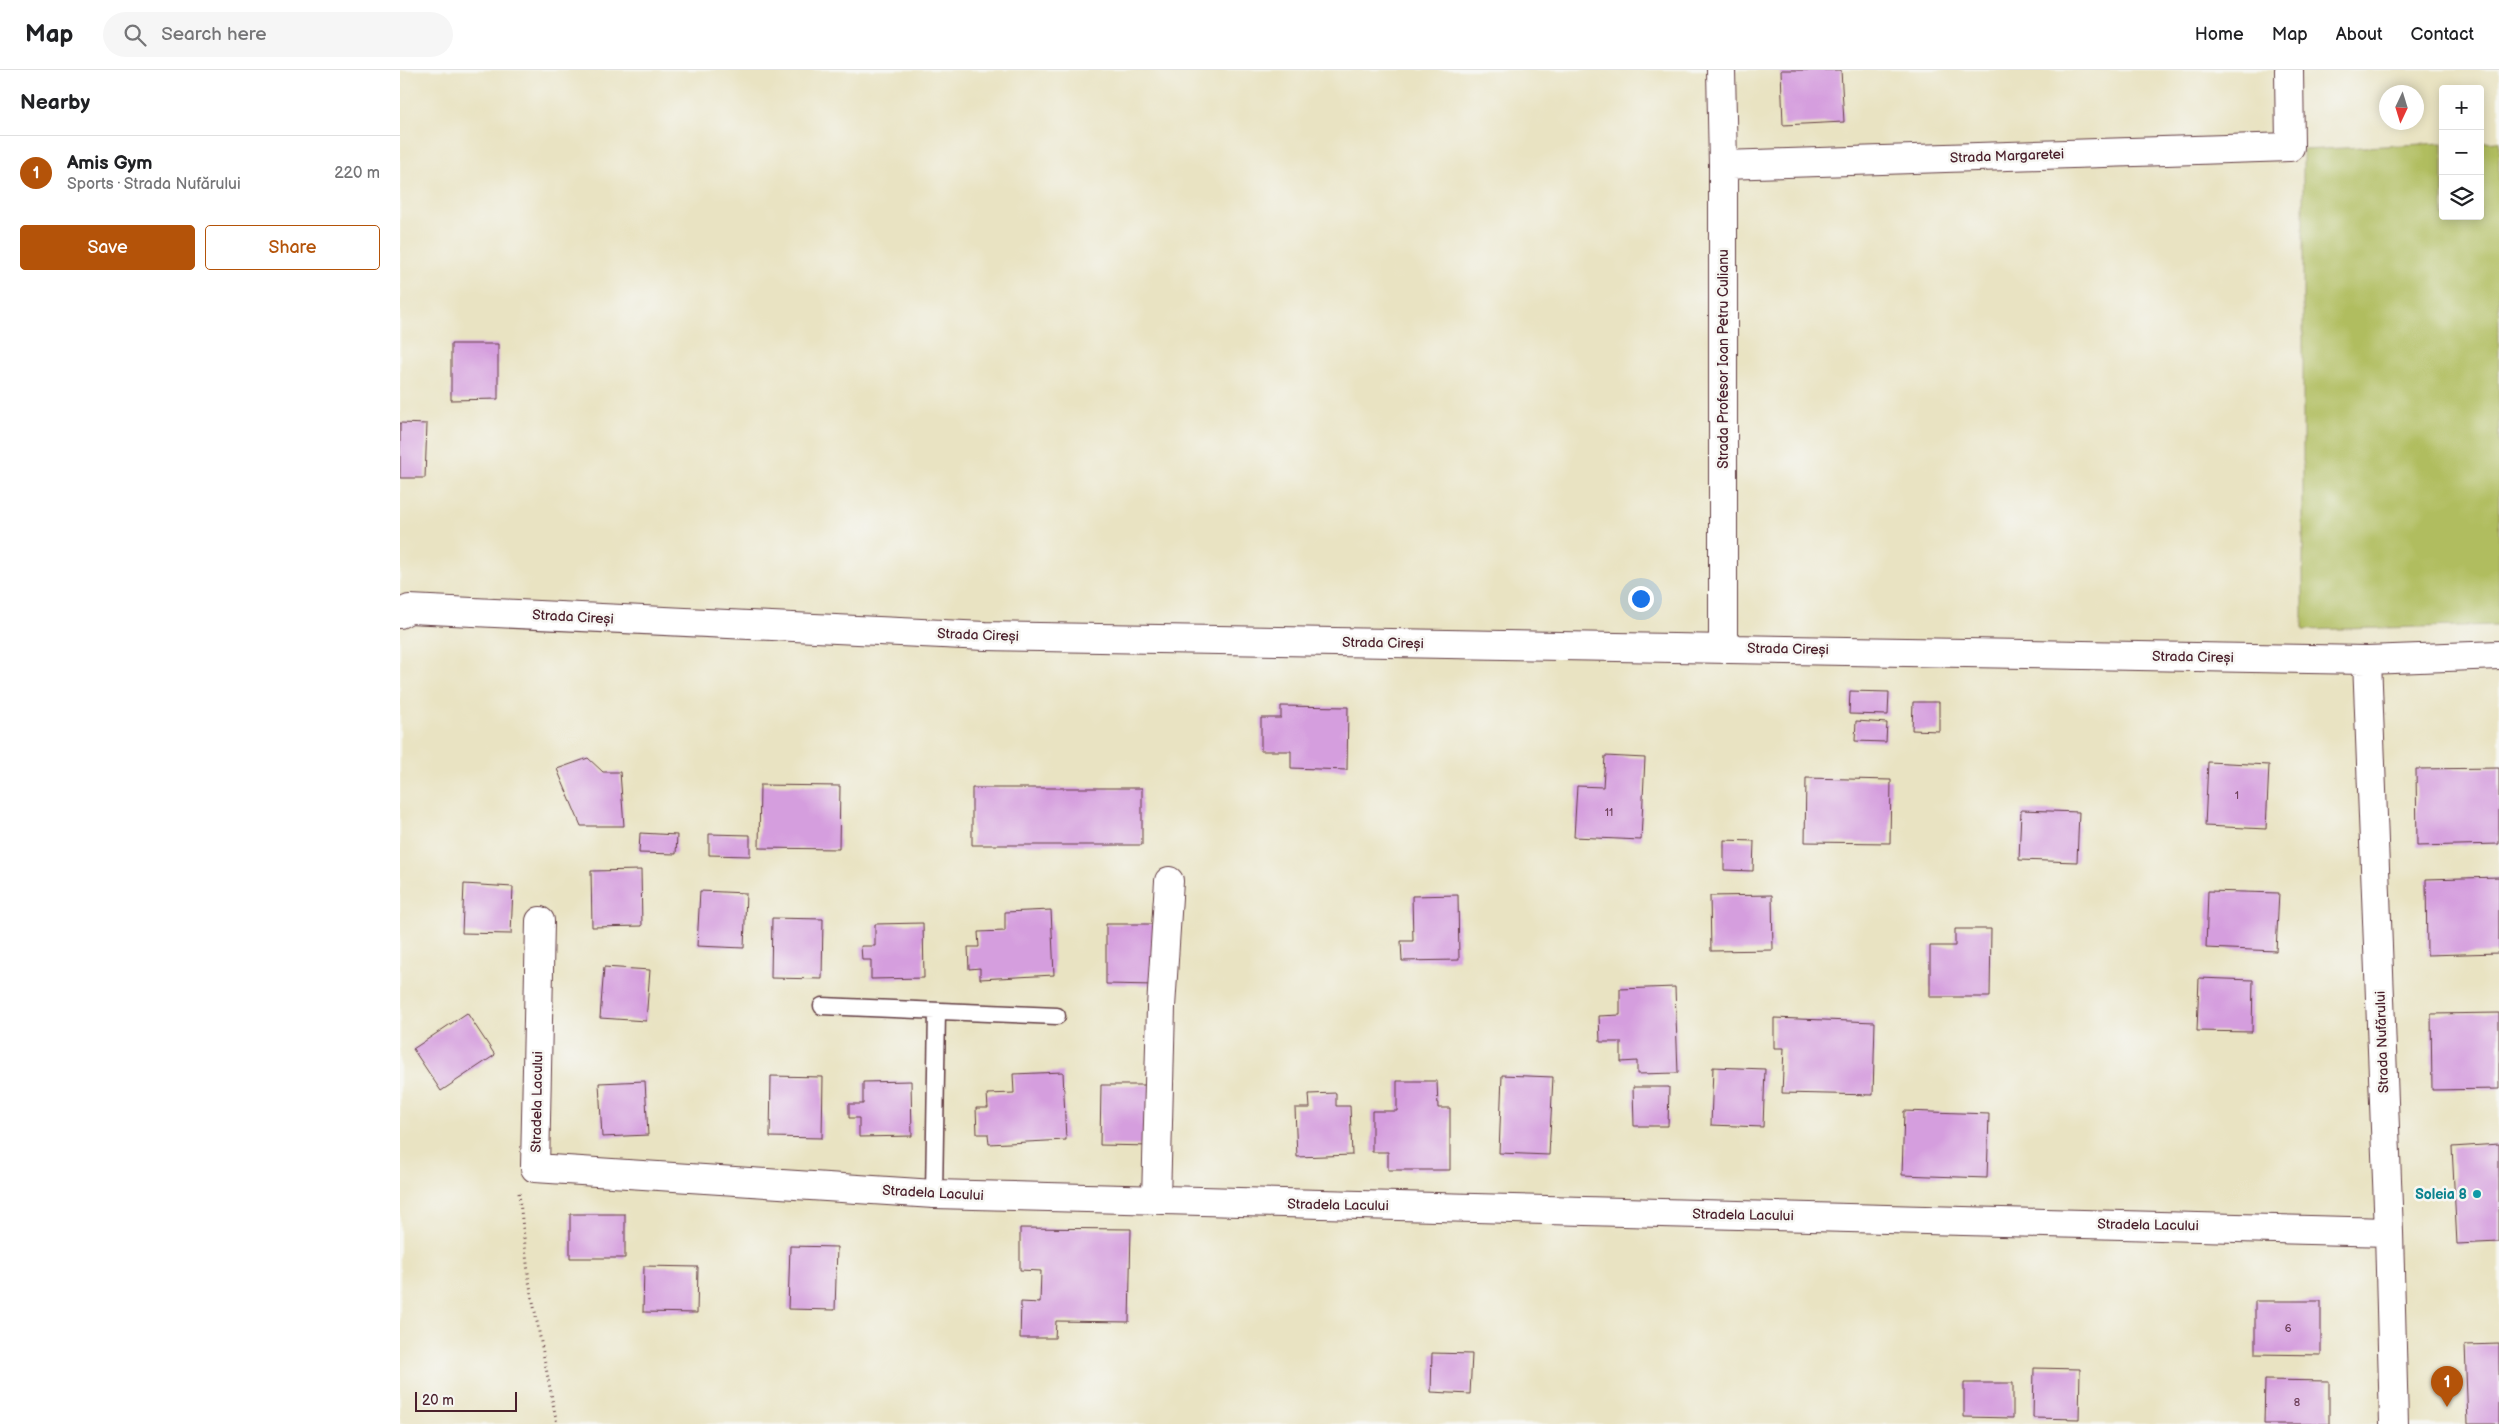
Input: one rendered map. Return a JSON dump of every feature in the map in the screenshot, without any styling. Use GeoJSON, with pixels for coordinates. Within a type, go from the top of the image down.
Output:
{"type":"FeatureCollection","features":[{"type":"Feature","properties":{"kind":"street","name":"Strada Profesor Ioan Petru Culianu"},"geometry":{"type":"LineString","coordinates":[[1721,70],[1723,165],[1723,648]]}},
{"type":"Feature","properties":{"kind":"street","name":"Strada Margaretei"},"geometry":{"type":"LineString","coordinates":[[1723,165],[2290,147],[2289,70]]}},
{"type":"Feature","properties":{"kind":"street","name":"Strada Cireși"},"geometry":{"type":"LineString","coordinates":[[403,610],[985,636],[2367,660],[2499,655]]}},
{"type":"Feature","properties":{"kind":"street","name":"Strada Nufărului"},"geometry":{"type":"LineString","coordinates":[[2367,660],[2389,1232],[2394,1424]]}},
{"type":"Feature","properties":{"kind":"street"},"geometry":{"type":"LineString","coordinates":[[1156,1200],[1161,1007],[1169,881]]}},
{"type":"Feature","properties":{"kind":"street","name":"Stradela Lacului"},"geometry":{"type":"LineString","coordinates":[[540,921],[535,1168],[934,1194],[2389,1232]]}},
{"type":"Feature","properties":{"kind":"lane"},"geometry":{"type":"LineString","coordinates":[[822,1006],[1057,1016]]}},
{"type":"Feature","properties":{"kind":"lane"},"geometry":{"type":"LineString","coordinates":[[934,1194],[938,1011]]}},
{"type":"Feature","properties":{"kind":"path"},"geometry":{"type":"LineString","coordinates":[[535,1168],[518,1195],[529,1281],[558,1424]]}},
{"type":"Feature","properties":{"kind":"green space"},"geometry":{"type":"Polygon","coordinates":[[[2499,141],[2499,625],[2303,630],[2303,150],[2439,143],[2439,220],[2484,220],[2484,142],[2499,141]]]}},
{"type":"Feature","properties":{"kind":"building"},"geometry":{"type":"Polygon","coordinates":[[[1781,70],[1841,70],[1844,122],[1783,125],[1781,70]]]}},
{"type":"Feature","properties":{"kind":"building"},"geometry":{"type":"Polygon","coordinates":[[[451,344],[498,344],[498,399],[451,400],[451,344]]]}},
{"type":"Feature","properties":{"kind":"building"},"geometry":{"type":"Polygon","coordinates":[[[400,423],[427,424],[425,478],[400,478],[400,423]]]}},
{"type":"Feature","properties":{"kind":"building"},"geometry":{"type":"Polygon","coordinates":[[[1850,691],[1889,692],[1888,715],[1849,714],[1850,691]]]}},
{"type":"Feature","properties":{"kind":"building"},"geometry":{"type":"Polygon","coordinates":[[[1913,702],[1939,702],[1939,731],[1912,730],[1913,702]]]}},
{"type":"Feature","properties":{"kind":"building"},"geometry":{"type":"Polygon","coordinates":[[[1281,706],[1348,707],[1347,770],[1291,768],[1291,751],[1261,751],[1261,718],[1281,718],[1281,706]]]}},
{"type":"Feature","properties":{"kind":"building"},"geometry":{"type":"Polygon","coordinates":[[[1856,721],[1887,723],[1886,742],[1855,741],[1856,721]]]}},
{"type":"Feature","properties":{"kind":"building"},"geometry":{"type":"Polygon","coordinates":[[[1605,756],[1645,758],[1641,840],[1574,837],[1577,786],[1603,787],[1605,756]]]}},
{"type":"Feature","properties":{"kind":"building"},"geometry":{"type":"Polygon","coordinates":[[[588,758],[603,772],[620,772],[624,826],[581,826],[557,769],[588,758]]]}},
{"type":"Feature","properties":{"kind":"building"},"geometry":{"type":"Polygon","coordinates":[[[2208,762],[2269,765],[2266,829],[2205,826],[2208,762]]]}},
{"type":"Feature","properties":{"kind":"building"},"geometry":{"type":"Polygon","coordinates":[[[2499,768],[2499,844],[2417,846],[2416,769],[2499,768]]]}},
{"type":"Feature","properties":{"kind":"building"},"geometry":{"type":"Polygon","coordinates":[[[1806,778],[1891,780],[1890,843],[1805,842],[1806,778]]]}},
{"type":"Feature","properties":{"kind":"building"},"geometry":{"type":"Polygon","coordinates":[[[760,785],[840,786],[839,849],[759,848],[760,785]]]}},
{"type":"Feature","properties":{"kind":"building"},"geometry":{"type":"Polygon","coordinates":[[[972,788],[1142,788],[1142,845],[972,845],[972,788]]]}},
{"type":"Feature","properties":{"kind":"building"},"geometry":{"type":"Polygon","coordinates":[[[2021,810],[2079,812],[2077,862],[2019,860],[2021,810]]]}},
{"type":"Feature","properties":{"kind":"building"},"geometry":{"type":"Polygon","coordinates":[[[640,833],[677,835],[676,854],[639,853],[640,833]]]}},
{"type":"Feature","properties":{"kind":"building"},"geometry":{"type":"Polygon","coordinates":[[[709,834],[750,835],[750,856],[709,855],[709,834]]]}},
{"type":"Feature","properties":{"kind":"building"},"geometry":{"type":"Polygon","coordinates":[[[1724,840],[1754,841],[1753,871],[1724,870],[1724,840]]]}},
{"type":"Feature","properties":{"kind":"building"},"geometry":{"type":"Polygon","coordinates":[[[641,870],[642,926],[592,927],[591,871],[641,870]]]}},
{"type":"Feature","properties":{"kind":"building"},"geometry":{"type":"Polygon","coordinates":[[[2499,877],[2499,953],[2427,955],[2426,879],[2499,877]]]}},
{"type":"Feature","properties":{"kind":"building"},"geometry":{"type":"Polygon","coordinates":[[[464,884],[513,887],[511,934],[462,933],[464,884]]]}},
{"type":"Feature","properties":{"kind":"building"},"geometry":{"type":"Polygon","coordinates":[[[700,891],[746,893],[744,948],[697,946],[700,891]]]}},
{"type":"Feature","properties":{"kind":"building"},"geometry":{"type":"Polygon","coordinates":[[[2208,891],[2279,893],[2276,951],[2206,948],[2208,891]]]}},
{"type":"Feature","properties":{"kind":"building"},"geometry":{"type":"Polygon","coordinates":[[[1458,895],[1459,960],[1402,961],[1401,941],[1413,941],[1412,896],[1458,895]]]}},
{"type":"Feature","properties":{"kind":"building"},"geometry":{"type":"Polygon","coordinates":[[[1772,895],[1773,950],[1711,951],[1710,896],[1772,895]]]}},
{"type":"Feature","properties":{"kind":"building"},"geometry":{"type":"Polygon","coordinates":[[[1051,910],[1054,975],[980,979],[980,968],[969,969],[968,947],[979,947],[978,932],[1005,931],[1005,912],[1051,910]]]}},
{"type":"Feature","properties":{"kind":"building"},"geometry":{"type":"Polygon","coordinates":[[[772,918],[823,919],[822,979],[771,978],[772,918]]]}},
{"type":"Feature","properties":{"kind":"building"},"geometry":{"type":"Polygon","coordinates":[[[923,923],[924,978],[871,979],[871,960],[862,960],[861,946],[875,946],[875,924],[923,923]]]}},
{"type":"Feature","properties":{"kind":"building"},"geometry":{"type":"Polygon","coordinates":[[[1106,924],[1157,924],[1156,985],[1106,984],[1106,924]]]}},
{"type":"Feature","properties":{"kind":"building"},"geometry":{"type":"Polygon","coordinates":[[[1955,929],[1991,929],[1990,997],[1930,997],[1930,946],[1955,946],[1955,929]]]}},
{"type":"Feature","properties":{"kind":"building"},"geometry":{"type":"Polygon","coordinates":[[[604,967],[650,970],[646,1021],[600,1018],[604,967]]]}},
{"type":"Feature","properties":{"kind":"building"},"geometry":{"type":"Polygon","coordinates":[[[2199,978],[2253,980],[2252,1032],[2197,1031],[2199,978]]]}},
{"type":"Feature","properties":{"kind":"building"},"geometry":{"type":"Polygon","coordinates":[[[1675,987],[1678,1073],[1637,1074],[1637,1061],[1621,1062],[1621,1042],[1600,1042],[1599,1016],[1620,1015],[1620,989],[1675,987]]]}},
{"type":"Feature","properties":{"kind":"building"},"geometry":{"type":"Polygon","coordinates":[[[467,1013],[495,1055],[441,1091],[413,1049],[467,1013]]]}},
{"type":"Feature","properties":{"kind":"building"},"geometry":{"type":"Polygon","coordinates":[[[2499,1013],[2499,1089],[2432,1090],[2431,1014],[2499,1013]]]}},
{"type":"Feature","properties":{"kind":"building"},"geometry":{"type":"Polygon","coordinates":[[[1774,1018],[1875,1022],[1873,1095],[1782,1093],[1784,1048],[1774,1048],[1774,1018]]]}},
{"type":"Feature","properties":{"kind":"building"},"geometry":{"type":"Polygon","coordinates":[[[1713,1067],[1765,1069],[1763,1127],[1711,1125],[1713,1067]]]}},
{"type":"Feature","properties":{"kind":"building"},"geometry":{"type":"Polygon","coordinates":[[[1063,1072],[1066,1140],[989,1144],[988,1134],[977,1134],[976,1108],[988,1108],[987,1094],[1014,1093],[1013,1074],[1063,1072]]]}},
{"type":"Feature","properties":{"kind":"building"},"geometry":{"type":"Polygon","coordinates":[[[1502,1075],[1553,1077],[1549,1155],[1499,1153],[1502,1075]]]}},
{"type":"Feature","properties":{"kind":"building"},"geometry":{"type":"Polygon","coordinates":[[[771,1076],[823,1077],[822,1138],[770,1137],[771,1076]]]}},
{"type":"Feature","properties":{"kind":"building"},"geometry":{"type":"Polygon","coordinates":[[[645,1081],[648,1135],[602,1137],[599,1083],[645,1081]]]}},
{"type":"Feature","properties":{"kind":"building"},"geometry":{"type":"Polygon","coordinates":[[[911,1081],[912,1136],[859,1137],[859,1118],[849,1118],[849,1104],[863,1104],[863,1082],[911,1081]]]}},
{"type":"Feature","properties":{"kind":"building"},"geometry":{"type":"Polygon","coordinates":[[[1397,1081],[1437,1081],[1438,1108],[1450,1108],[1450,1170],[1388,1170],[1388,1152],[1372,1152],[1372,1111],[1397,1111],[1397,1081]]]}},
{"type":"Feature","properties":{"kind":"building"},"geometry":{"type":"Polygon","coordinates":[[[1101,1085],[1152,1085],[1152,1146],[1100,1145],[1101,1085]]]}},
{"type":"Feature","properties":{"kind":"building"},"geometry":{"type":"Polygon","coordinates":[[[1633,1087],[1669,1087],[1668,1126],[1634,1126],[1633,1087]]]}},
{"type":"Feature","properties":{"kind":"building"},"geometry":{"type":"Polygon","coordinates":[[[1336,1093],[1336,1106],[1350,1106],[1352,1155],[1297,1157],[1295,1108],[1310,1108],[1309,1094],[1336,1093]]]}},
{"type":"Feature","properties":{"kind":"building"},"geometry":{"type":"Polygon","coordinates":[[[1904,1111],[1989,1114],[1987,1178],[1902,1175],[1904,1111]]]}},
{"type":"Feature","properties":{"kind":"building","name":"Soleia 8"},"geometry":{"type":"Polygon","coordinates":[[[2499,1144],[2499,1242],[2457,1244],[2452,1147],[2499,1144]]]}},
{"type":"Feature","properties":{"kind":"building"},"geometry":{"type":"Polygon","coordinates":[[[570,1214],[625,1214],[625,1258],[570,1258],[570,1214]]]}},
{"type":"Feature","properties":{"kind":"building"},"geometry":{"type":"Polygon","coordinates":[[[1020,1228],[1131,1229],[1129,1322],[1056,1321],[1055,1338],[1020,1338],[1021,1302],[1040,1303],[1041,1271],[1020,1270],[1020,1228]]]}},
{"type":"Feature","properties":{"kind":"building"},"geometry":{"type":"Polygon","coordinates":[[[790,1246],[837,1247],[835,1310],[788,1309],[790,1246]]]}},
{"type":"Feature","properties":{"kind":"building"},"geometry":{"type":"Polygon","coordinates":[[[644,1266],[698,1267],[697,1313],[643,1312],[644,1266]]]}},
{"type":"Feature","properties":{"kind":"building"},"geometry":{"type":"Polygon","coordinates":[[[2255,1301],[2321,1301],[2321,1355],[2255,1354],[2255,1301]]]}},
{"type":"Feature","properties":{"kind":"building"},"geometry":{"type":"Polygon","coordinates":[[[2499,1344],[2499,1424],[2468,1424],[2465,1345],[2499,1344]]]}},
{"type":"Feature","properties":{"kind":"building"},"geometry":{"type":"Polygon","coordinates":[[[1432,1353],[1472,1354],[1470,1394],[1431,1392],[1432,1353]]]}},
{"type":"Feature","properties":{"kind":"building"},"geometry":{"type":"Polygon","coordinates":[[[2034,1368],[2080,1369],[2079,1419],[2033,1418],[2034,1368]]]}},
{"type":"Feature","properties":{"kind":"building"},"geometry":{"type":"Polygon","coordinates":[[[2265,1380],[2329,1381],[2329,1424],[2264,1424],[2265,1380]]]}},
{"type":"Feature","properties":{"kind":"building"},"geometry":{"type":"Polygon","coordinates":[[[1964,1383],[2013,1383],[2013,1418],[1964,1417],[1964,1383]]]}},
{"type":"Feature","properties":{"kind":"place","name":"Soleia 8"},"geometry":{"type":"Point","coordinates":[2477,1194]}},
{"type":"Feature","properties":{"kind":"place","name":"Amis Gym"},"geometry":{"type":"Point","coordinates":[2447,1407]}}]}
